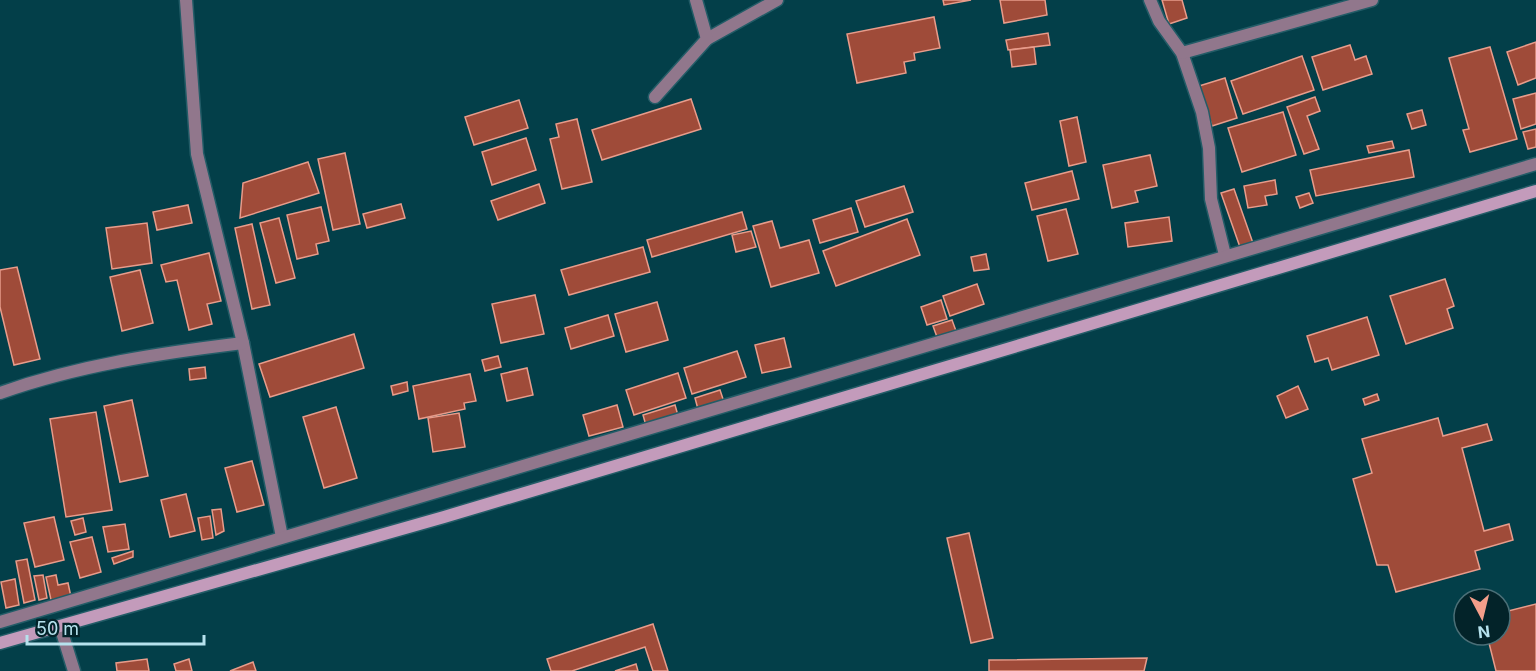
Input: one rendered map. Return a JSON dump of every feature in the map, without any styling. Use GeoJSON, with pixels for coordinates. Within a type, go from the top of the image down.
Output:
{"type":"FeatureCollection","features":[{"type":"Feature","properties":{"kind":"main road"},"geometry":{"type":"LineString","coordinates":[[0,643],[444,517],[1536,191]]}},
{"type":"Feature","properties":{"kind":"street"},"geometry":{"type":"LineString","coordinates":[[186,0],[197,154],[243,343],[282,537]]}},
{"type":"Feature","properties":{"kind":"street"},"geometry":{"type":"LineString","coordinates":[[696,0],[707,39]]}},
{"type":"Feature","properties":{"kind":"street"},"geometry":{"type":"LineString","coordinates":[[655,97],[707,39],[777,0]]}},
{"type":"Feature","properties":{"kind":"street"},"geometry":{"type":"LineString","coordinates":[[1150,0],[1159,21],[1182,53],[1202,112],[1209,148],[1211,200],[1225,255]]}},
{"type":"Feature","properties":{"kind":"street"},"geometry":{"type":"LineString","coordinates":[[1182,53],[1372,0]]}},
{"type":"Feature","properties":{"kind":"street"},"geometry":{"type":"LineString","coordinates":[[0,622],[1536,164]]}},
{"type":"Feature","properties":{"kind":"street"},"geometry":{"type":"LineString","coordinates":[[0,393],[35,380],[146,355],[243,343]]}},
{"type":"Feature","properties":{"kind":"street"},"geometry":{"type":"LineString","coordinates":[[60,626],[74,671]]}},
{"type":"Feature","properties":{"kind":"building"},"geometry":{"type":"Polygon","coordinates":[[[943,0],[971,0],[944,5],[943,0]]]}},
{"type":"Feature","properties":{"kind":"building"},"geometry":{"type":"Polygon","coordinates":[[[1000,0],[1045,0],[1047,15],[1004,23],[1000,0]]]}},
{"type":"Feature","properties":{"kind":"building"},"geometry":{"type":"Polygon","coordinates":[[[1162,0],[1182,0],[1187,18],[1169,24],[1162,0]]]}},
{"type":"Feature","properties":{"kind":"building"},"geometry":{"type":"Polygon","coordinates":[[[934,17],[940,48],[914,53],[915,60],[904,62],[906,73],[857,83],[847,34],[934,17]]]}},
{"type":"Feature","properties":{"kind":"building"},"geometry":{"type":"Polygon","coordinates":[[[1048,33],[1050,45],[1008,50],[1006,40],[1048,33]]]}},
{"type":"Feature","properties":{"kind":"building"},"geometry":{"type":"Polygon","coordinates":[[[1536,42],[1536,78],[1518,85],[1507,52],[1536,42]]]}},
{"type":"Feature","properties":{"kind":"building"},"geometry":{"type":"Polygon","coordinates":[[[1350,45],[1355,60],[1366,56],[1372,74],[1323,90],[1312,57],[1350,45]]]}},
{"type":"Feature","properties":{"kind":"building"},"geometry":{"type":"Polygon","coordinates":[[[1034,47],[1036,64],[1012,67],[1010,50],[1034,47]]]}},
{"type":"Feature","properties":{"kind":"building"},"geometry":{"type":"Polygon","coordinates":[[[1490,47],[1517,139],[1470,152],[1463,130],[1469,129],[1449,58],[1490,47]]]}},
{"type":"Feature","properties":{"kind":"building"},"geometry":{"type":"Polygon","coordinates":[[[1302,56],[1314,90],[1243,114],[1231,81],[1302,56]]]}},
{"type":"Feature","properties":{"kind":"building"},"geometry":{"type":"Polygon","coordinates":[[[1225,78],[1237,118],[1212,126],[1199,86],[1225,78]]]}},
{"type":"Feature","properties":{"kind":"building"},"geometry":{"type":"Polygon","coordinates":[[[1536,93],[1536,124],[1521,129],[1513,99],[1536,93]]]}},
{"type":"Feature","properties":{"kind":"building"},"geometry":{"type":"Polygon","coordinates":[[[1315,97],[1320,111],[1307,116],[1319,149],[1304,154],[1287,107],[1315,97]]]}},
{"type":"Feature","properties":{"kind":"building"},"geometry":{"type":"Polygon","coordinates":[[[691,99],[701,129],[602,160],[592,130],[691,99]]]}},
{"type":"Feature","properties":{"kind":"building"},"geometry":{"type":"Polygon","coordinates":[[[519,100],[528,128],[474,145],[465,117],[519,100]]]}},
{"type":"Feature","properties":{"kind":"building"},"geometry":{"type":"Polygon","coordinates":[[[1422,110],[1426,125],[1412,129],[1407,114],[1422,110]]]}},
{"type":"Feature","properties":{"kind":"building"},"geometry":{"type":"Polygon","coordinates":[[[1283,112],[1296,155],[1242,172],[1228,128],[1283,112]]]}},
{"type":"Feature","properties":{"kind":"building"},"geometry":{"type":"Polygon","coordinates":[[[1077,117],[1086,162],[1069,166],[1060,121],[1077,117]]]}},
{"type":"Feature","properties":{"kind":"building"},"geometry":{"type":"Polygon","coordinates":[[[577,119],[592,182],[562,189],[550,139],[559,137],[556,124],[577,119]]]}},
{"type":"Feature","properties":{"kind":"building"},"geometry":{"type":"Polygon","coordinates":[[[1536,129],[1536,147],[1528,149],[1523,132],[1536,129]]]}},
{"type":"Feature","properties":{"kind":"building"},"geometry":{"type":"Polygon","coordinates":[[[526,138],[536,170],[492,185],[482,152],[526,138]]]}},
{"type":"Feature","properties":{"kind":"building"},"geometry":{"type":"Polygon","coordinates":[[[1392,141],[1394,148],[1369,153],[1367,146],[1392,141]]]}},
{"type":"Feature","properties":{"kind":"building"},"geometry":{"type":"Polygon","coordinates":[[[1409,150],[1414,177],[1316,196],[1310,170],[1409,150]]]}},
{"type":"Feature","properties":{"kind":"building"},"geometry":{"type":"Polygon","coordinates":[[[345,153],[360,224],[333,230],[318,159],[345,153]]]}},
{"type":"Feature","properties":{"kind":"building"},"geometry":{"type":"Polygon","coordinates":[[[1150,155],[1157,186],[1135,191],[1138,202],[1112,208],[1103,165],[1150,155]]]}},
{"type":"Feature","properties":{"kind":"building"},"geometry":{"type":"Polygon","coordinates":[[[308,162],[319,193],[240,218],[243,183],[308,162]]]}},
{"type":"Feature","properties":{"kind":"building"},"geometry":{"type":"Polygon","coordinates":[[[1072,171],[1079,199],[1032,210],[1025,183],[1072,171]]]}},
{"type":"Feature","properties":{"kind":"building"},"geometry":{"type":"Polygon","coordinates":[[[1275,180],[1277,194],[1265,196],[1267,205],[1248,208],[1244,186],[1275,180]]]}},
{"type":"Feature","properties":{"kind":"building"},"geometry":{"type":"Polygon","coordinates":[[[539,184],[545,203],[498,220],[491,201],[539,184]]]}},
{"type":"Feature","properties":{"kind":"building"},"geometry":{"type":"Polygon","coordinates":[[[904,186],[913,212],[865,227],[856,201],[904,186]]]}},
{"type":"Feature","properties":{"kind":"building"},"geometry":{"type":"Polygon","coordinates":[[[1234,189],[1254,246],[1241,250],[1221,193],[1234,189]]]}},
{"type":"Feature","properties":{"kind":"building"},"geometry":{"type":"Polygon","coordinates":[[[1309,193],[1313,203],[1300,208],[1296,197],[1309,193]]]}},
{"type":"Feature","properties":{"kind":"building"},"geometry":{"type":"Polygon","coordinates":[[[401,204],[405,218],[367,228],[363,214],[401,204]]]}},
{"type":"Feature","properties":{"kind":"building"},"geometry":{"type":"Polygon","coordinates":[[[188,205],[192,223],[157,230],[153,212],[188,205]]]}},
{"type":"Feature","properties":{"kind":"building"},"geometry":{"type":"Polygon","coordinates":[[[321,207],[329,241],[316,244],[318,254],[297,259],[287,215],[321,207]]]}},
{"type":"Feature","properties":{"kind":"building"},"geometry":{"type":"Polygon","coordinates":[[[851,208],[858,232],[820,243],[813,220],[851,208]]]}},
{"type":"Feature","properties":{"kind":"building"},"geometry":{"type":"Polygon","coordinates":[[[1066,209],[1078,254],[1048,261],[1037,216],[1066,209]]]}},
{"type":"Feature","properties":{"kind":"building"},"geometry":{"type":"Polygon","coordinates":[[[742,212],[747,229],[652,257],[647,240],[742,212]]]}},
{"type":"Feature","properties":{"kind":"building"},"geometry":{"type":"Polygon","coordinates":[[[1169,217],[1172,241],[1128,247],[1125,223],[1169,217]]]}},
{"type":"Feature","properties":{"kind":"building"},"geometry":{"type":"Polygon","coordinates":[[[279,218],[295,278],[276,283],[260,223],[279,218]]]}},
{"type":"Feature","properties":{"kind":"building"},"geometry":{"type":"Polygon","coordinates":[[[907,219],[920,255],[836,286],[823,251],[907,219]]]}},
{"type":"Feature","properties":{"kind":"building"},"geometry":{"type":"Polygon","coordinates":[[[772,221],[780,248],[809,240],[819,273],[771,287],[753,226],[772,221]]]}},
{"type":"Feature","properties":{"kind":"building"},"geometry":{"type":"Polygon","coordinates":[[[147,223],[152,263],[112,269],[106,228],[147,223]]]}},
{"type":"Feature","properties":{"kind":"building"},"geometry":{"type":"Polygon","coordinates":[[[252,224],[270,305],[252,309],[235,228],[252,224]]]}},
{"type":"Feature","properties":{"kind":"building"},"geometry":{"type":"Polygon","coordinates":[[[751,231],[756,247],[736,252],[732,235],[751,231]]]}},
{"type":"Feature","properties":{"kind":"building"},"geometry":{"type":"Polygon","coordinates":[[[643,247],[650,272],[569,295],[561,270],[643,247]]]}},
{"type":"Feature","properties":{"kind":"building"},"geometry":{"type":"Polygon","coordinates":[[[209,253],[221,301],[207,304],[212,324],[189,330],[177,280],[166,282],[161,265],[209,253]]]}},
{"type":"Feature","properties":{"kind":"building"},"geometry":{"type":"Polygon","coordinates":[[[986,254],[989,269],[974,271],[971,257],[986,254]]]}},
{"type":"Feature","properties":{"kind":"building"},"geometry":{"type":"Polygon","coordinates":[[[17,267],[40,359],[14,365],[0,307],[0,270],[17,267]]]}},
{"type":"Feature","properties":{"kind":"building"},"geometry":{"type":"Polygon","coordinates":[[[140,270],[153,323],[122,331],[110,277],[140,270]]]}},
{"type":"Feature","properties":{"kind":"building"},"geometry":{"type":"Polygon","coordinates":[[[1445,279],[1454,306],[1447,309],[1453,328],[1406,344],[1390,296],[1445,279]]]}},
{"type":"Feature","properties":{"kind":"building"},"geometry":{"type":"Polygon","coordinates":[[[977,284],[984,304],[950,316],[943,296],[977,284]]]}},
{"type":"Feature","properties":{"kind":"building"},"geometry":{"type":"Polygon","coordinates":[[[535,295],[544,334],[501,343],[492,304],[535,295]]]}},
{"type":"Feature","properties":{"kind":"building"},"geometry":{"type":"Polygon","coordinates":[[[941,300],[947,319],[927,325],[921,307],[941,300]]]}},
{"type":"Feature","properties":{"kind":"building"},"geometry":{"type":"Polygon","coordinates":[[[657,302],[668,340],[626,352],[615,314],[657,302]]]}},
{"type":"Feature","properties":{"kind":"building"},"geometry":{"type":"Polygon","coordinates":[[[608,315],[614,336],[571,349],[565,328],[608,315]]]}},
{"type":"Feature","properties":{"kind":"building"},"geometry":{"type":"Polygon","coordinates":[[[1367,317],[1379,355],[1332,370],[1328,358],[1315,362],[1307,336],[1367,317]]]}},
{"type":"Feature","properties":{"kind":"building"},"geometry":{"type":"Polygon","coordinates":[[[952,320],[956,331],[937,337],[933,326],[952,320]]]}},
{"type":"Feature","properties":{"kind":"building"},"geometry":{"type":"Polygon","coordinates":[[[354,334],[364,368],[270,397],[259,364],[354,334]]]}},
{"type":"Feature","properties":{"kind":"building"},"geometry":{"type":"Polygon","coordinates":[[[784,338],[791,367],[762,373],[755,345],[784,338]]]}},
{"type":"Feature","properties":{"kind":"building"},"geometry":{"type":"Polygon","coordinates":[[[737,351],[746,377],[692,394],[684,368],[737,351]]]}},
{"type":"Feature","properties":{"kind":"building"},"geometry":{"type":"Polygon","coordinates":[[[498,356],[501,367],[485,371],[482,360],[498,356]]]}},
{"type":"Feature","properties":{"kind":"building"},"geometry":{"type":"Polygon","coordinates":[[[205,367],[206,378],[190,380],[189,369],[205,367]]]}},
{"type":"Feature","properties":{"kind":"building"},"geometry":{"type":"Polygon","coordinates":[[[527,368],[533,395],[507,401],[501,374],[527,368]]]}},
{"type":"Feature","properties":{"kind":"building"},"geometry":{"type":"Polygon","coordinates":[[[678,373],[686,398],[634,415],[626,390],[678,373]]]}},
{"type":"Feature","properties":{"kind":"building"},"geometry":{"type":"Polygon","coordinates":[[[470,374],[476,401],[464,403],[465,409],[419,419],[413,386],[470,374]]]}},
{"type":"Feature","properties":{"kind":"building"},"geometry":{"type":"Polygon","coordinates":[[[407,382],[408,391],[393,395],[391,386],[407,382]]]}},
{"type":"Feature","properties":{"kind":"building"},"geometry":{"type":"Polygon","coordinates":[[[1298,386],[1308,409],[1286,418],[1277,396],[1298,386]]]}},
{"type":"Feature","properties":{"kind":"building"},"geometry":{"type":"Polygon","coordinates":[[[720,390],[725,405],[699,413],[695,398],[720,390]]]}},
{"type":"Feature","properties":{"kind":"building"},"geometry":{"type":"Polygon","coordinates":[[[1377,394],[1379,400],[1365,405],[1363,399],[1377,394]]]}},
{"type":"Feature","properties":{"kind":"building"},"geometry":{"type":"Polygon","coordinates":[[[132,400],[148,476],[120,482],[104,406],[132,400]]]}},
{"type":"Feature","properties":{"kind":"building"},"geometry":{"type":"Polygon","coordinates":[[[617,405],[623,427],[589,436],[583,415],[617,405]]]}},
{"type":"Feature","properties":{"kind":"building"},"geometry":{"type":"Polygon","coordinates":[[[675,405],[679,419],[647,429],[643,415],[675,405]]]}},
{"type":"Feature","properties":{"kind":"building"},"geometry":{"type":"Polygon","coordinates":[[[336,407],[357,478],[324,488],[303,417],[336,407]]]}},
{"type":"Feature","properties":{"kind":"building"},"geometry":{"type":"Polygon","coordinates":[[[96,412],[112,510],[66,517],[50,419],[96,412]]]}},
{"type":"Feature","properties":{"kind":"building"},"geometry":{"type":"Polygon","coordinates":[[[459,413],[465,447],[433,452],[428,418],[459,413]]]}},
{"type":"Feature","properties":{"kind":"building"},"geometry":{"type":"Polygon","coordinates":[[[1438,418],[1443,436],[1487,424],[1492,440],[1462,448],[1484,531],[1509,524],[1513,540],[1475,551],[1480,569],[1396,592],[1388,565],[1377,565],[1353,479],[1372,473],[1362,439],[1438,418]]]}},
{"type":"Feature","properties":{"kind":"building"},"geometry":{"type":"Polygon","coordinates":[[[252,461],[264,505],[237,512],[225,468],[252,461]]]}},
{"type":"Feature","properties":{"kind":"building"},"geometry":{"type":"Polygon","coordinates":[[[186,494],[195,531],[170,537],[161,500],[186,494]]]}},
{"type":"Feature","properties":{"kind":"building"},"geometry":{"type":"Polygon","coordinates":[[[221,509],[224,531],[216,535],[212,510],[221,509]]]}},
{"type":"Feature","properties":{"kind":"building"},"geometry":{"type":"Polygon","coordinates":[[[210,516],[213,538],[202,540],[198,518],[210,516]]]}},
{"type":"Feature","properties":{"kind":"building"},"geometry":{"type":"Polygon","coordinates":[[[54,517],[64,560],[35,567],[24,523],[54,517]]]}},
{"type":"Feature","properties":{"kind":"building"},"geometry":{"type":"Polygon","coordinates":[[[83,518],[86,532],[75,535],[71,521],[83,518]]]}},
{"type":"Feature","properties":{"kind":"building"},"geometry":{"type":"Polygon","coordinates":[[[125,524],[129,549],[108,552],[103,527],[125,524]]]}},
{"type":"Feature","properties":{"kind":"building"},"geometry":{"type":"Polygon","coordinates":[[[969,533],[993,638],[971,643],[947,538],[969,533]]]}},
{"type":"Feature","properties":{"kind":"building"},"geometry":{"type":"Polygon","coordinates":[[[92,537],[101,572],[80,578],[70,542],[92,537]]]}},
{"type":"Feature","properties":{"kind":"building"},"geometry":{"type":"Polygon","coordinates":[[[133,551],[133,557],[114,564],[112,558],[133,551]]]}},
{"type":"Feature","properties":{"kind":"building"},"geometry":{"type":"Polygon","coordinates":[[[27,559],[35,600],[24,603],[16,561],[27,559]]]}},
{"type":"Feature","properties":{"kind":"building"},"geometry":{"type":"Polygon","coordinates":[[[43,575],[47,598],[39,600],[34,576],[43,575]]]}},
{"type":"Feature","properties":{"kind":"building"},"geometry":{"type":"Polygon","coordinates":[[[56,575],[58,585],[68,583],[71,597],[51,600],[46,577],[56,575]]]}},
{"type":"Feature","properties":{"kind":"building"},"geometry":{"type":"Polygon","coordinates":[[[15,579],[19,605],[6,608],[1,582],[15,579]]]}},
{"type":"Feature","properties":{"kind":"building"},"geometry":{"type":"Polygon","coordinates":[[[1536,604],[1536,671],[1496,671],[1490,647],[1512,647],[1512,610],[1536,604]]]}},
{"type":"Feature","properties":{"kind":"building"},"geometry":{"type":"Polygon","coordinates":[[[653,624],[668,671],[653,671],[645,647],[572,671],[551,671],[547,659],[653,624]]]}},
{"type":"Feature","properties":{"kind":"building"},"geometry":{"type":"Polygon","coordinates":[[[1147,658],[1144,671],[989,671],[989,660],[1147,658]]]}},
{"type":"Feature","properties":{"kind":"building"},"geometry":{"type":"Polygon","coordinates":[[[147,659],[149,671],[117,671],[116,663],[147,659]]]}},
{"type":"Feature","properties":{"kind":"building"},"geometry":{"type":"Polygon","coordinates":[[[189,659],[192,671],[176,671],[174,664],[189,659]]]}},
{"type":"Feature","properties":{"kind":"building"},"geometry":{"type":"Polygon","coordinates":[[[253,662],[256,671],[230,671],[253,662]]]}},
{"type":"Feature","properties":{"kind":"building"},"geometry":{"type":"Polygon","coordinates":[[[636,664],[638,671],[615,671],[636,664]]]}}]}
